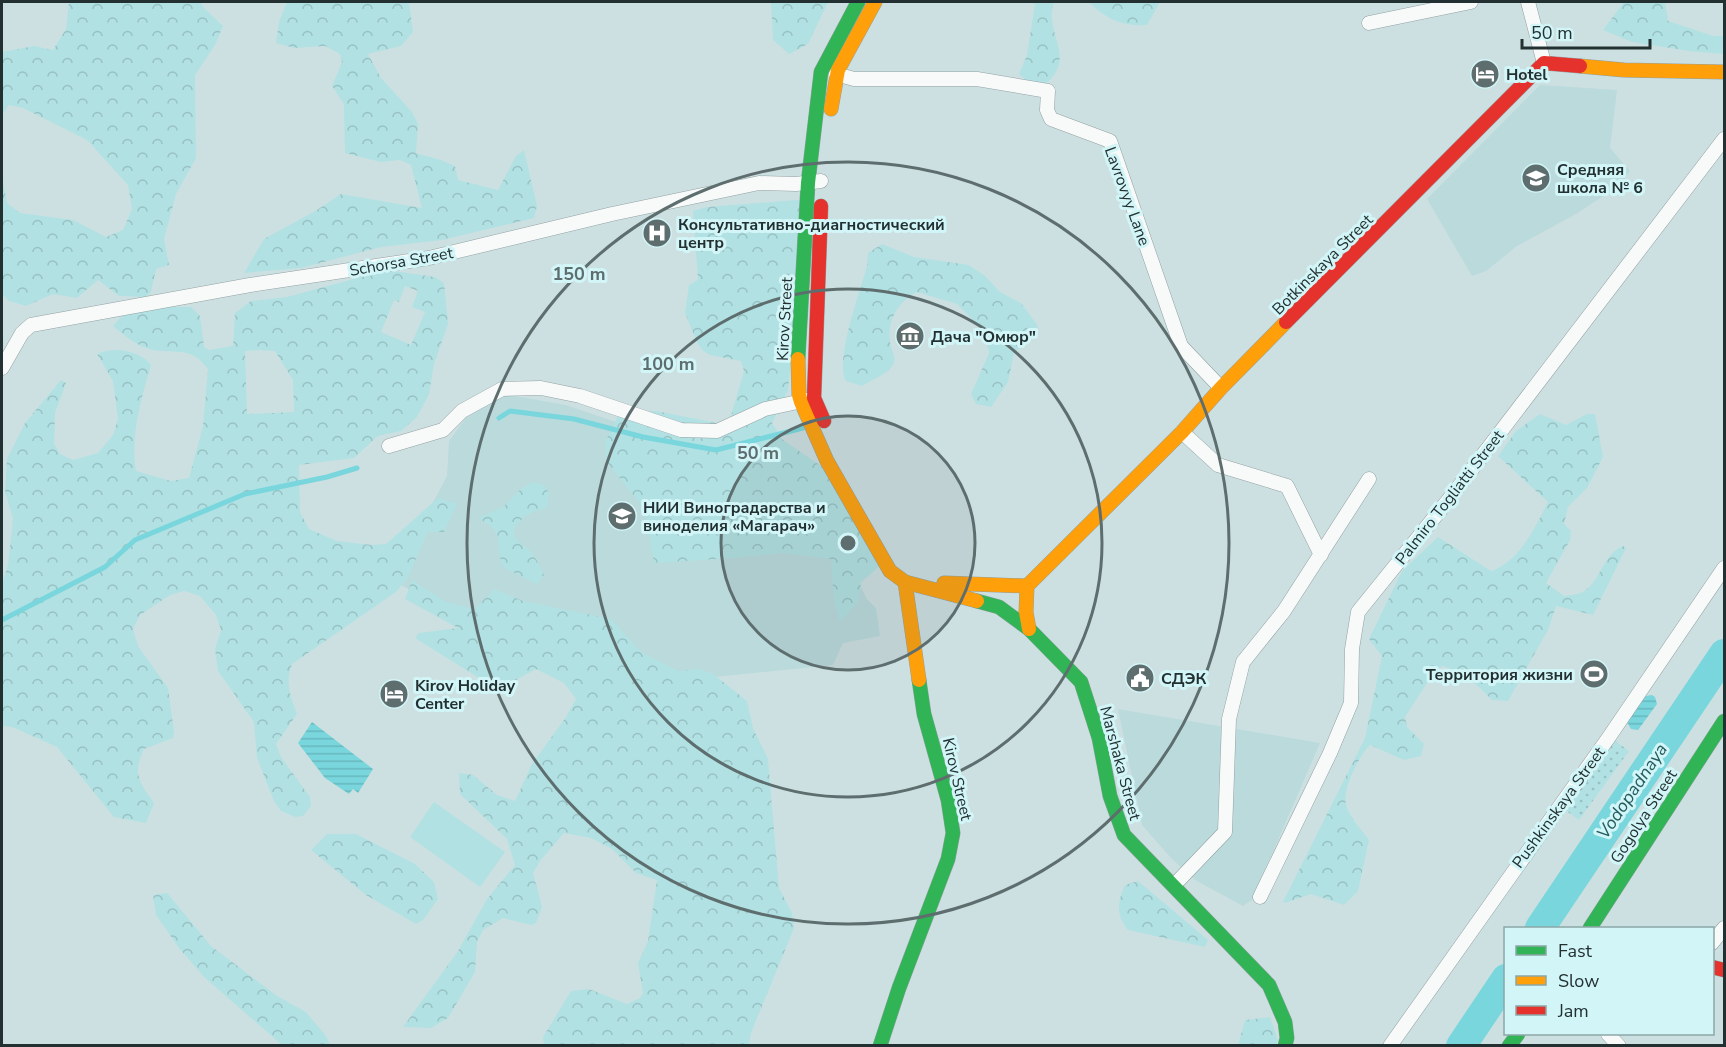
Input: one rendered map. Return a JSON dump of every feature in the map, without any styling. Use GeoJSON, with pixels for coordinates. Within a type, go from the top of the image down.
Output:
{"type":"FeatureCollection","features":[{"type":"Feature","properties":{"kind":"main road","name":"Kirov Street"},"geometry":{"type":"LineString","coordinates":[[858,2],[821,72],[815,182],[820,259],[814,362],[808,400],[900,565],[905,582],[924,714],[948,800],[953,833],[948,859],[899,988],[880,1046]]}},
{"type":"Feature","properties":{"kind":"main road"},"geometry":{"type":"LineString","coordinates":[[830,122],[836,74],[875,2]]}},
{"type":"Feature","properties":{"kind":"main road"},"geometry":{"type":"LineString","coordinates":[[1544,63],[1624,70],[1725,72]]}},
{"type":"Feature","properties":{"kind":"main road","name":"Botkinskaya Street"},"geometry":{"type":"LineString","coordinates":[[1027,586],[1182,432],[1221,388],[1544,63]]}},
{"type":"Feature","properties":{"kind":"main road","name":"Kirov Street"},"geometry":{"type":"LineString","coordinates":[[815,182],[826,146]]}},
{"type":"Feature","properties":{"kind":"main road"},"geometry":{"type":"LineString","coordinates":[[905,582],[1027,586],[1026,612],[1029,629]]}},
{"type":"Feature","properties":{"kind":"main road","name":"Marshaka Street"},"geometry":{"type":"LineString","coordinates":[[905,582],[999,607],[1029,629],[1081,682],[1100,738],[1110,796],[1124,835],[1269,985],[1283,1014],[1286,1041]]}},
{"type":"Feature","properties":{"kind":"main road","name":"Marshaka Street"},"geometry":{"type":"LineString","coordinates":[[944,583],[996,595],[1035,616],[1083,674],[1101,706],[1109,735],[1119,791],[1133,830],[1282,985],[1296,1014]]}},
{"type":"Feature","properties":{"kind":"main road","name":"Gogolya Street"},"geometry":{"type":"LineString","coordinates":[[1591,927],[1725,722]]}},
{"type":"Feature","properties":{"kind":"street"},"geometry":{"type":"LineString","coordinates":[[1369,23],[1471,2]]}},
{"type":"Feature","properties":{"kind":"street"},"geometry":{"type":"LineString","coordinates":[[1528,2],[1544,63]]}},
{"type":"Feature","properties":{"kind":"street","name":"Lavrovyy Lane"},"geometry":{"type":"LineString","coordinates":[[836,74],[854,79],[977,79],[1048,91],[1047,110],[1051,119],[1110,141],[1181,346],[1221,388]]}},
{"type":"Feature","properties":{"kind":"street","name":"Palmiro Togliatti Street"},"geometry":{"type":"LineString","coordinates":[[1260,897],[1330,753],[1351,703],[1352,649],[1358,612],[1450,498],[1725,139]]}},
{"type":"Feature","properties":{"kind":"street","name":"Schorsa Street"},"geometry":{"type":"LineString","coordinates":[[2,368],[22,333],[31,325],[250,285],[429,258],[612,214],[759,183],[815,182]]}},
{"type":"Feature","properties":{"kind":"street"},"geometry":{"type":"LineString","coordinates":[[389,446],[443,430],[462,411],[502,389],[541,388],[570,394],[681,430],[717,431],[765,409],[808,400]]}},
{"type":"Feature","properties":{"kind":"street"},"geometry":{"type":"LineString","coordinates":[[1182,432],[1218,465],[1287,486],[1321,555]]}},
{"type":"Feature","properties":{"kind":"street"},"geometry":{"type":"LineString","coordinates":[[1179,880],[1225,832],[1229,719],[1243,662],[1284,611],[1369,479]]}},
{"type":"Feature","properties":{"kind":"street","name":"Pushkinskaya Street"},"geometry":{"type":"LineString","coordinates":[[1390,1046],[1609,737],[1725,568]]}},
{"type":"Feature","properties":{"kind":"street"},"geometry":{"type":"LineString","coordinates":[[1714,942],[1725,928]]}},
{"type":"Feature","properties":{"kind":"shaded area","name":"Средняя школа № 6"},"geometry":{"type":"Polygon","coordinates":[[[1540,85],[1617,90],[1610,148],[1630,171],[1620,185],[1576,214],[1517,246],[1486,271],[1472,276],[1427,199],[1540,85]]]}},
{"type":"Feature","properties":{"kind":"shaded area","name":"НИИ Виноградарства и виноделия «Магарач»"},"geometry":{"type":"Polygon","coordinates":[[[503,394],[566,405],[672,441],[845,556],[867,599],[876,608],[880,636],[843,643],[833,665],[664,682],[505,642],[392,580],[447,476],[449,441],[468,415],[503,394]]]}},
{"type":"Feature","properties":{"kind":"shaded area"},"geometry":{"type":"Polygon","coordinates":[[[1118,709],[1320,743],[1252,900],[1243,906],[1195,880],[1171,858],[1142,825],[1118,709]]]}},
{"type":"Feature","properties":{"kind":"green space"},"geometry":{"type":"Polygon","coordinates":[[[69,2],[201,2],[203,7],[223,26],[215,45],[195,75],[196,158],[176,194],[164,239],[169,265],[156,269],[151,292],[146,297],[119,296],[98,280],[77,298],[53,294],[26,306],[9,301],[2,294],[2,176],[7,203],[20,213],[73,220],[106,237],[123,230],[132,209],[128,185],[87,140],[23,108],[9,105],[2,115],[2,52],[34,46],[53,50],[66,29],[69,2]]]}},
{"type":"Feature","properties":{"kind":"green space"},"geometry":{"type":"Polygon","coordinates":[[[287,2],[409,2],[413,32],[401,46],[368,54],[381,78],[412,112],[418,124],[416,153],[455,166],[458,180],[498,190],[516,156],[524,150],[537,206],[534,218],[442,240],[381,247],[301,268],[244,273],[264,239],[341,194],[422,208],[411,165],[400,160],[381,162],[345,153],[344,104],[332,86],[342,62],[340,54],[325,46],[294,48],[276,43],[279,22],[287,2]]]}},
{"type":"Feature","properties":{"kind":"green space"},"geometry":{"type":"Polygon","coordinates":[[[767,2],[828,2],[808,44],[789,54],[773,40],[771,3],[767,2]]]}},
{"type":"Feature","properties":{"kind":"green space"},"geometry":{"type":"Polygon","coordinates":[[[1030,2],[1054,2],[1052,13],[1060,55],[1059,65],[1054,75],[1044,85],[1031,84],[1019,74],[1027,55],[1035,4],[1030,2]]]}},
{"type":"Feature","properties":{"kind":"green space"},"geometry":{"type":"Polygon","coordinates":[[[1089,2],[1160,2],[1147,25],[1130,25],[1115,21],[1089,2]]]}},
{"type":"Feature","properties":{"kind":"green space"},"geometry":{"type":"Polygon","coordinates":[[[1624,2],[1665,2],[1668,21],[1713,36],[1724,36],[1724,54],[1632,42],[1603,30],[1624,2]]]}},
{"type":"Feature","properties":{"kind":"green space"},"geometry":{"type":"Polygon","coordinates":[[[809,199],[788,390],[772,423],[783,440],[821,466],[880,566],[861,582],[858,602],[840,622],[834,600],[831,559],[782,553],[654,563],[645,510],[607,462],[605,442],[620,412],[656,411],[717,423],[730,419],[744,371],[741,361],[710,355],[702,350],[685,313],[689,285],[698,280],[693,211],[707,207],[809,199]]]}},
{"type":"Feature","properties":{"kind":"green space"},"geometry":{"type":"Polygon","coordinates":[[[882,244],[914,257],[969,265],[985,276],[1000,292],[1021,303],[1038,326],[1033,336],[1014,353],[1008,382],[991,407],[976,404],[971,394],[989,353],[985,332],[957,304],[917,292],[899,306],[892,319],[890,342],[894,360],[891,368],[862,386],[846,381],[843,358],[867,266],[868,253],[882,244]]]}},
{"type":"Feature","properties":{"kind":"green space"},"geometry":{"type":"Polygon","coordinates":[[[387,270],[435,277],[444,283],[448,324],[434,364],[429,394],[417,417],[401,431],[378,436],[354,458],[299,465],[300,512],[309,529],[337,541],[372,545],[386,544],[438,498],[457,504],[444,532],[428,532],[407,579],[396,592],[292,664],[289,689],[297,714],[276,744],[281,757],[310,797],[311,806],[303,816],[295,817],[281,811],[274,801],[257,758],[254,722],[218,671],[215,649],[221,630],[216,615],[200,596],[184,591],[170,595],[140,615],[133,629],[138,646],[168,688],[174,732],[173,738],[144,749],[140,758],[139,777],[154,803],[146,823],[114,817],[57,747],[12,727],[2,726],[2,584],[8,565],[13,519],[5,491],[7,459],[25,423],[61,380],[66,383],[55,413],[54,444],[60,454],[73,460],[98,453],[113,435],[118,419],[113,381],[97,354],[118,350],[140,356],[151,365],[135,431],[136,471],[171,481],[189,478],[203,426],[208,369],[190,354],[153,350],[142,346],[113,326],[122,316],[153,307],[191,307],[200,316],[204,347],[209,350],[233,346],[235,313],[251,301],[287,297],[387,270]],[[405,286],[399,302],[394,300],[381,332],[411,345],[425,312],[412,307],[418,291],[405,286]],[[245,351],[247,414],[294,412],[293,380],[275,351],[245,351]]]}},
{"type":"Feature","properties":{"kind":"green space"},"geometry":{"type":"Polygon","coordinates":[[[1540,414],[1566,425],[1587,414],[1595,414],[1603,457],[1587,488],[1568,507],[1564,524],[1571,531],[1570,540],[1546,583],[1564,596],[1578,594],[1591,585],[1616,550],[1623,546],[1626,548],[1593,615],[1556,606],[1548,630],[1508,701],[1492,700],[1458,672],[1443,666],[1436,669],[1405,717],[1407,727],[1424,744],[1421,756],[1404,760],[1370,745],[1361,757],[1349,782],[1345,798],[1346,805],[1353,819],[1369,840],[1358,891],[1344,905],[1311,894],[1283,902],[1365,738],[1382,656],[1369,639],[1402,571],[1438,537],[1491,571],[1510,560],[1526,542],[1548,502],[1498,456],[1516,431],[1540,414]]]}},
{"type":"Feature","properties":{"kind":"green space"},"geometry":{"type":"Polygon","coordinates":[[[533,482],[544,485],[549,493],[547,508],[527,516],[519,522],[513,532],[518,541],[534,556],[544,575],[537,584],[503,567],[498,539],[493,528],[478,518],[503,507],[521,489],[533,482]]]}},
{"type":"Feature","properties":{"kind":"green space"},"geometry":{"type":"Polygon","coordinates":[[[412,580],[446,602],[475,609],[494,589],[523,601],[611,619],[641,652],[679,671],[697,669],[712,673],[747,701],[753,728],[768,759],[779,888],[792,913],[794,928],[751,1033],[749,1045],[544,1045],[543,1037],[571,991],[589,989],[627,1004],[640,998],[643,993],[638,963],[648,941],[657,880],[636,873],[612,849],[591,838],[564,833],[540,861],[533,873],[542,907],[536,923],[531,925],[503,918],[483,930],[477,942],[475,972],[448,1018],[431,1028],[403,1027],[458,951],[487,899],[515,865],[507,839],[460,794],[459,773],[473,775],[497,795],[515,801],[532,764],[566,717],[576,699],[564,683],[536,669],[498,690],[415,638],[419,633],[458,628],[405,599],[412,580]]]}},
{"type":"Feature","properties":{"kind":"green space"},"geometry":{"type":"Polygon","coordinates":[[[1614,740],[1629,751],[1579,820],[1565,810],[1614,740]]]}},
{"type":"Feature","properties":{"kind":"green space"},"geometry":{"type":"Polygon","coordinates":[[[434,802],[505,852],[480,887],[410,837],[434,802]]]}},
{"type":"Feature","properties":{"kind":"green space"},"geometry":{"type":"Polygon","coordinates":[[[327,834],[356,834],[415,864],[434,882],[438,899],[423,920],[416,924],[366,895],[311,850],[327,834]]]}},
{"type":"Feature","properties":{"kind":"green space"},"geometry":{"type":"Polygon","coordinates":[[[1138,881],[1208,940],[1205,947],[1128,930],[1121,919],[1120,897],[1125,885],[1138,881]]]}},
{"type":"Feature","properties":{"kind":"green space"},"geometry":{"type":"Polygon","coordinates":[[[167,893],[211,946],[277,996],[306,1012],[326,1036],[330,1045],[282,1045],[204,977],[179,948],[156,915],[153,895],[167,893]]]}},
{"type":"Feature","properties":{"kind":"green space"},"geometry":{"type":"Polygon","coordinates":[[[1270,1017],[1278,1041],[1276,1045],[1238,1046],[1245,1020],[1270,1017]]]}},
{"type":"Feature","properties":{"kind":"water"},"geometry":{"type":"Polygon","coordinates":[[[1652,695],[1657,704],[1638,730],[1631,729],[1627,722],[1646,696],[1652,695]]]}},
{"type":"Feature","properties":{"kind":"water"},"geometry":{"type":"Polygon","coordinates":[[[312,722],[373,769],[358,793],[353,789],[349,794],[325,778],[298,743],[312,722]]]}},
{"type":"Feature","properties":{"kind":"waterway"},"geometry":{"type":"LineString","coordinates":[[499,418],[510,411],[574,419],[643,437],[716,450],[803,428]]}},
{"type":"Feature","properties":{"kind":"waterway"},"geometry":{"type":"LineString","coordinates":[[2,620],[105,567],[135,540],[245,494],[327,477],[357,468]]}},
{"type":"Feature","properties":{"kind":"waterway","name":"Vodopadnaya"},"geometry":{"type":"LineString","coordinates":[[1541,927],[1724,654]]}},
{"type":"Feature","properties":{"kind":"waterway","name":"Vodopadnaya"},"geometry":{"type":"LineString","coordinates":[[1461,1046],[1504,982]]}},
{"type":"Feature","properties":{"kind":"traffic: fast"},"geometry":{"type":"LineString","coordinates":[[798,359],[808,183],[821,72],[858,2]]}},
{"type":"Feature","properties":{"kind":"traffic: fast"},"geometry":{"type":"LineString","coordinates":[[977,601],[999,607],[1029,629],[1081,682],[1099,738],[1110,796],[1124,835],[1269,985],[1285,1022],[1287,1038],[1285,1046]]}},
{"type":"Feature","properties":{"kind":"traffic: fast"},"geometry":{"type":"LineString","coordinates":[[880,1046],[899,988],[948,859],[953,833],[948,800],[924,714],[919,680]]}},
{"type":"Feature","properties":{"kind":"traffic: fast"},"geometry":{"type":"LineString","coordinates":[[1591,927],[1724,721]]}},
{"type":"Feature","properties":{"kind":"traffic: fast"},"geometry":{"type":"LineString","coordinates":[[1509,1046],[1517,1035]]}},
{"type":"Feature","properties":{"kind":"traffic: slow"},"geometry":{"type":"LineString","coordinates":[[831,109],[838,70],[875,2]]}},
{"type":"Feature","properties":{"kind":"traffic: slow"},"geometry":{"type":"LineString","coordinates":[[1580,66],[1624,70],[1724,72]]}},
{"type":"Feature","properties":{"kind":"traffic: slow"},"geometry":{"type":"LineString","coordinates":[[1029,629],[1026,612],[1027,586],[1182,432],[1221,388],[1286,322]]}},
{"type":"Feature","properties":{"kind":"traffic: slow"},"geometry":{"type":"LineString","coordinates":[[798,359],[801,402],[827,461],[890,571],[905,582],[977,601]]}},
{"type":"Feature","properties":{"kind":"traffic: slow"},"geometry":{"type":"LineString","coordinates":[[905,582],[919,680]]}},
{"type":"Feature","properties":{"kind":"traffic: slow"},"geometry":{"type":"LineString","coordinates":[[944,583],[1027,586]]}},
{"type":"Feature","properties":{"kind":"traffic: jam"},"geometry":{"type":"LineString","coordinates":[[1286,322],[1544,63],[1580,66]]}},
{"type":"Feature","properties":{"kind":"traffic: jam"},"geometry":{"type":"LineString","coordinates":[[821,206],[814,398],[824,421]]}},
{"type":"Feature","properties":{"kind":"traffic: jam"},"geometry":{"type":"LineString","coordinates":[[1714,968],[1724,970]]}},
{"type":"Feature","properties":{"kind":"place","name":"Hotel"},"geometry":{"type":"Point","coordinates":[1485,74]}},
{"type":"Feature","properties":{"kind":"place","name":"Средняя школа № 6"},"geometry":{"type":"Point","coordinates":[1536,178]}},
{"type":"Feature","properties":{"kind":"place","name":"Консультативно-диагностический центр"},"geometry":{"type":"Point","coordinates":[657,233]}},
{"type":"Feature","properties":{"kind":"place","name":"Дача \"Омюр\""},"geometry":{"type":"Point","coordinates":[910,336]}},
{"type":"Feature","properties":{"kind":"place","name":"НИИ Виноградарства и виноделия «Магарач»"},"geometry":{"type":"Point","coordinates":[622,516]}},
{"type":"Feature","properties":{"kind":"place","name":"Территория жизни"},"geometry":{"type":"Point","coordinates":[1594,674]}},
{"type":"Feature","properties":{"kind":"place","name":"СДЭК"},"geometry":{"type":"Point","coordinates":[1140,678]}},
{"type":"Feature","properties":{"kind":"place","name":"Kirov Holiday Center"},"geometry":{"type":"Point","coordinates":[394,694]}}]}
